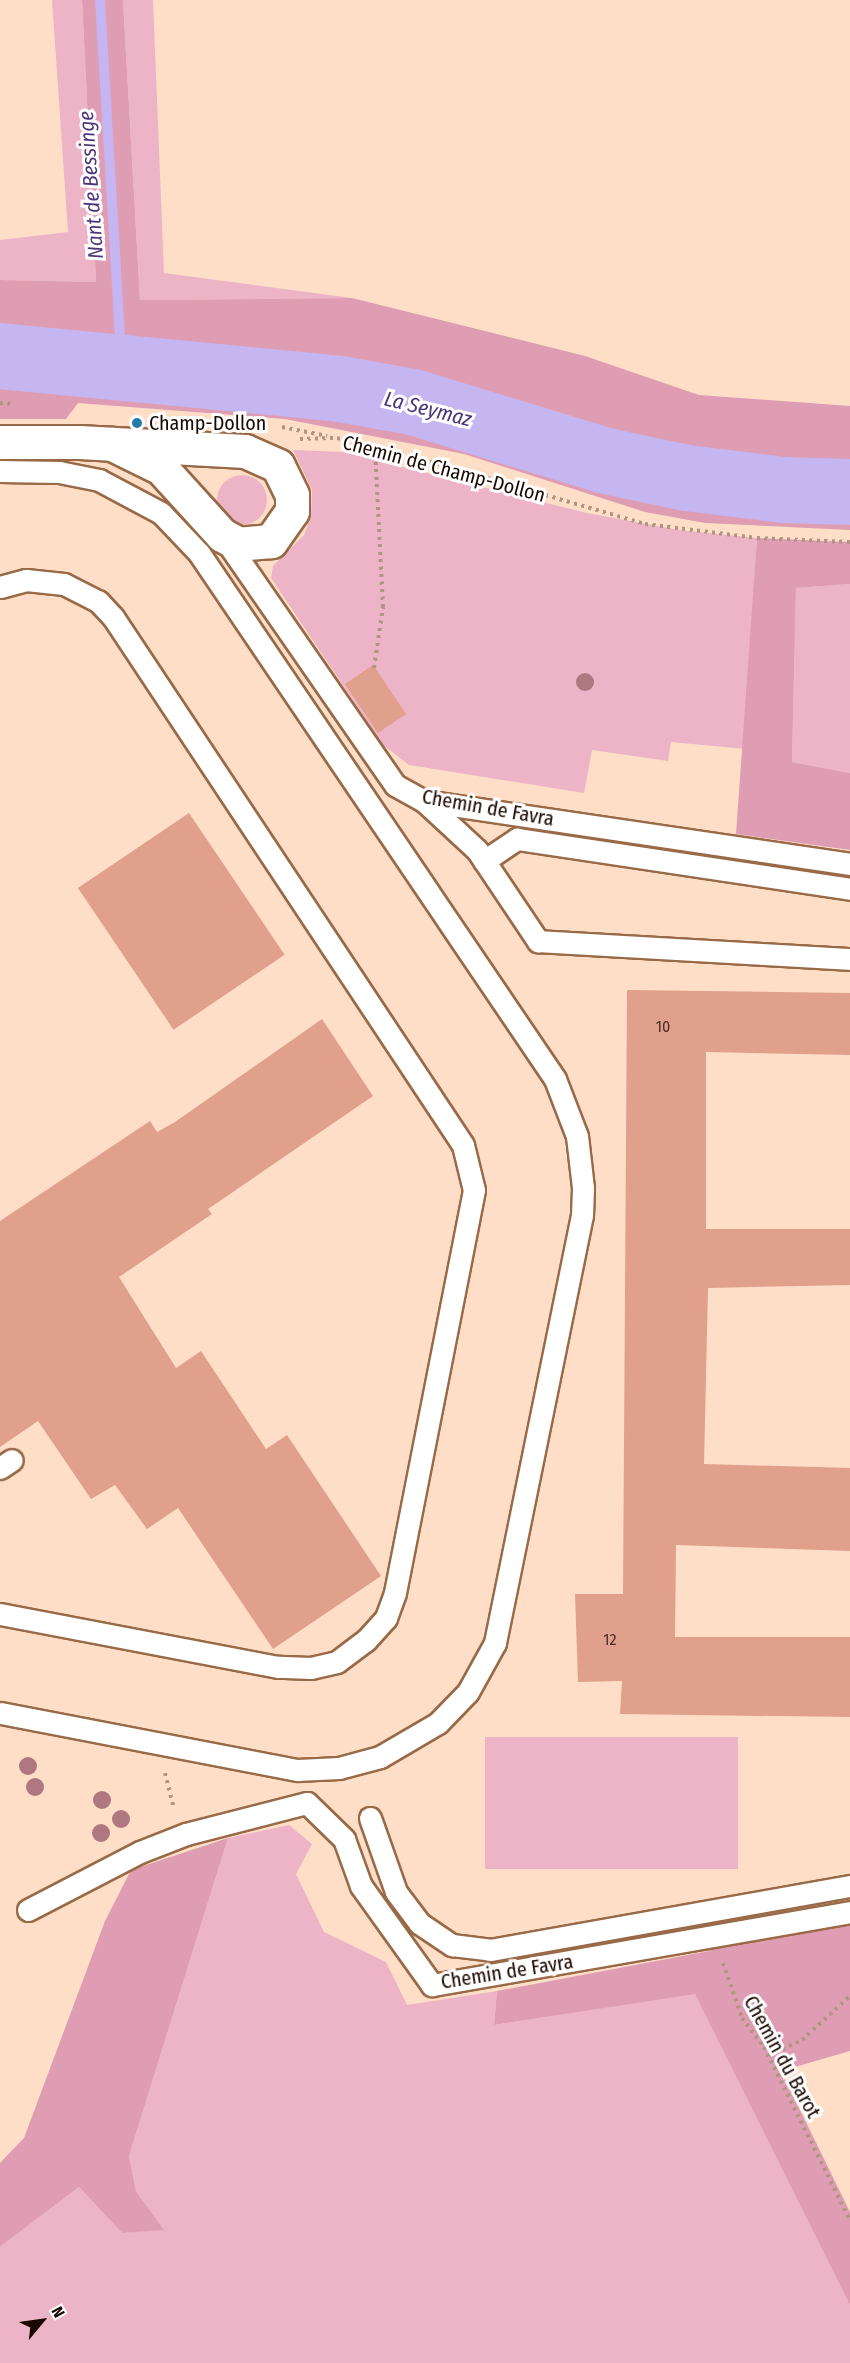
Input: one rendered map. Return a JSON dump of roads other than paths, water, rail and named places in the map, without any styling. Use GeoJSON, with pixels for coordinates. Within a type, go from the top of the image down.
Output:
{"type":"FeatureCollection","features":[{"type":"Feature","properties":{"kind":"street"},"geometry":{"type":"LineString","coordinates":[[0,442],[112,444],[245,451],[278,466],[292,495],[292,511],[271,541],[255,546],[222,535]]}},
{"type":"Feature","properties":{"kind":"street","name":"Chemin de Favra"},"geometry":{"type":"LineString","coordinates":[[112,444],[161,468],[222,535]]}},
{"type":"Feature","properties":{"kind":"lane"},"geometry":{"type":"LineString","coordinates":[[0,471],[60,472],[99,480],[161,513],[199,553],[555,1079],[577,1136],[583,1188],[500,1626],[468,1692],[438,1723],[380,1757],[339,1768],[297,1770],[0,1713]]}},
{"type":"Feature","properties":{"kind":"lane","name":"Chemin de Favra"},"geometry":{"type":"LineString","coordinates":[[222,535],[395,785],[424,801],[850,864]]}},
{"type":"Feature","properties":{"kind":"lane"},"geometry":{"type":"LineString","coordinates":[[0,586],[26,580],[64,584],[98,601],[113,617],[463,1145],[474,1190],[395,1593],[386,1618],[366,1640],[337,1662],[311,1668],[278,1667],[0,1614]]}},
{"type":"Feature","properties":{"kind":"lane"},"geometry":{"type":"LineString","coordinates":[[424,801],[484,861],[538,941],[850,959]]}},
{"type":"Feature","properties":{"kind":"lane"},"geometry":{"type":"LineString","coordinates":[[484,861],[517,839],[850,889]]}},
{"type":"Feature","properties":{"kind":"lane","name":"Chemin de Favra"},"geometry":{"type":"LineString","coordinates":[[28,1910],[104,1867],[150,1848],[307,1803],[344,1839],[361,1887],[432,1985],[850,1912]]}},
{"type":"Feature","properties":{"kind":"lane"},"geometry":{"type":"LineString","coordinates":[[370,1818],[396,1892],[419,1923],[452,1945],[471,1948],[490,1950],[598,1933],[850,1886]]}},
{"type":"Feature","properties":{"kind":"waterway","name":"Nant de Bessinge"},"geometry":{"type":"LineString","coordinates":[[100,0],[122,368]]}},
{"type":"Feature","properties":{"kind":"waterway","name":"La Seymaz"},"geometry":{"type":"LineString","coordinates":[[0,356],[340,389],[413,402],[606,461],[687,478],[783,490],[850,492]]}},
{"type":"Feature","properties":{"kind":"place","name":"Champ-Dollon"},"geometry":{"type":"Point","coordinates":[137,423]}}]}
